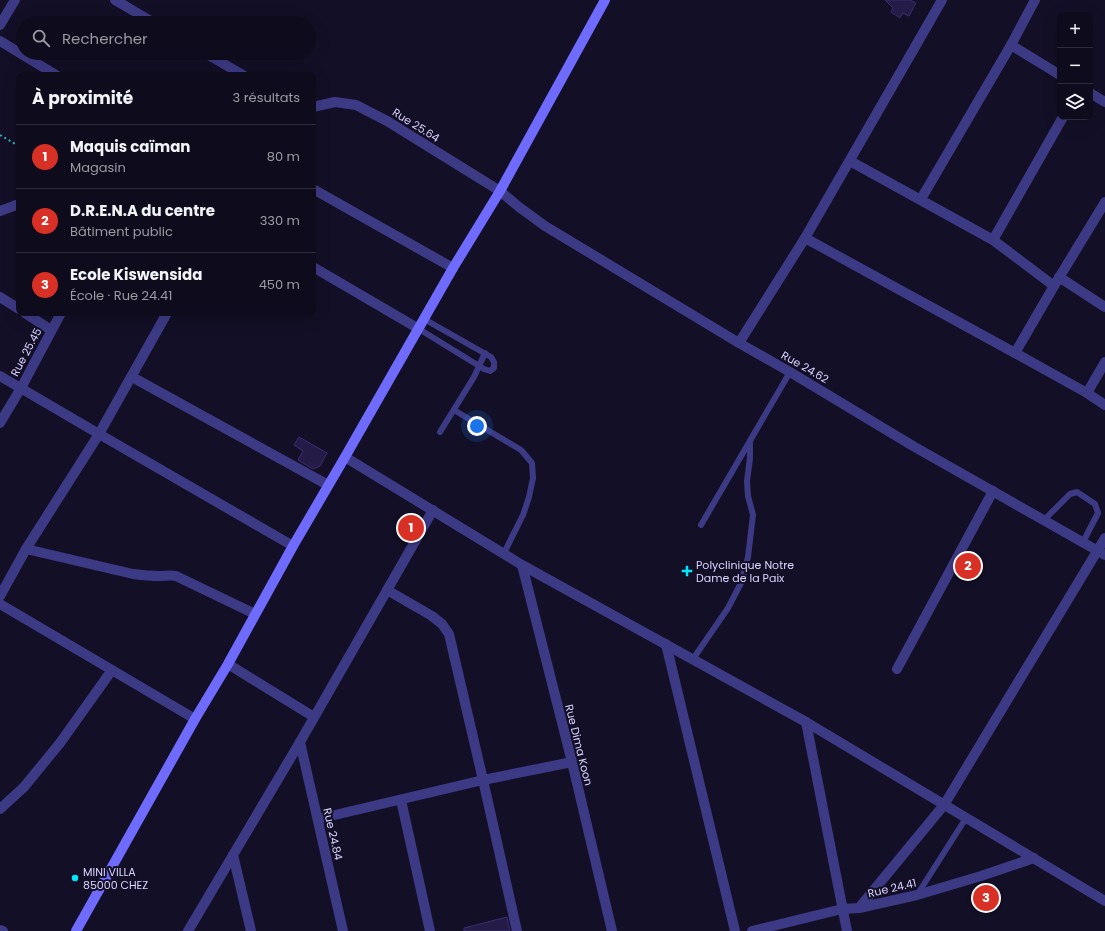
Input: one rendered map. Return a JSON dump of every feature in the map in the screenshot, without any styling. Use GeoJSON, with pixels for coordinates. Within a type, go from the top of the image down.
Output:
{"type":"FeatureCollection","features":[{"type":"Feature","properties":{"kind":"street"},"geometry":{"type":"LineString","coordinates":[[0,25],[15,0]]}},
{"type":"Feature","properties":{"kind":"street"},"geometry":{"type":"LineString","coordinates":[[115,0],[142,16]]}},
{"type":"Feature","properties":{"kind":"street"},"geometry":{"type":"LineString","coordinates":[[76,931],[195,719],[228,664],[293,546],[453,268],[500,191],[605,0]]}},
{"type":"Feature","properties":{"kind":"street"},"geometry":{"type":"LineString","coordinates":[[739,343],[805,238],[942,0]]}},
{"type":"Feature","properties":{"kind":"street"},"geometry":{"type":"LineString","coordinates":[[921,199],[1011,45],[1035,0]]}},
{"type":"Feature","properties":{"kind":"street"},"geometry":{"type":"LineString","coordinates":[[0,41],[16,51]]}},
{"type":"Feature","properties":{"kind":"street"},"geometry":{"type":"LineString","coordinates":[[1011,45],[1057,73]]}},
{"type":"Feature","properties":{"kind":"street"},"geometry":{"type":"LineString","coordinates":[[31,60],[51,72]]}},
{"type":"Feature","properties":{"kind":"street"},"geometry":{"type":"LineString","coordinates":[[217,60],[238,72]]}},
{"type":"Feature","properties":{"kind":"street"},"geometry":{"type":"LineString","coordinates":[[1093,95],[1105,102]]}},
{"type":"Feature","properties":{"kind":"street","name":"Rue 25.64"},"geometry":{"type":"LineString","coordinates":[[316,106],[335,102],[356,105],[387,121],[500,191]]}},
{"type":"Feature","properties":{"kind":"street"},"geometry":{"type":"LineString","coordinates":[[993,240],[1061,120]]}},
{"type":"Feature","properties":{"kind":"street"},"geometry":{"type":"LineString","coordinates":[[850,161],[993,240],[1056,282],[1105,307]]}},
{"type":"Feature","properties":{"kind":"street"},"geometry":{"type":"LineString","coordinates":[[316,191],[453,268]]}},
{"type":"Feature","properties":{"kind":"street","name":"Rue 24.62"},"geometry":{"type":"LineString","coordinates":[[500,191],[545,226],[739,343],[906,442],[1101,553]]}},
{"type":"Feature","properties":{"kind":"street"},"geometry":{"type":"LineString","coordinates":[[1015,353],[1105,202]]}},
{"type":"Feature","properties":{"kind":"street"},"geometry":{"type":"LineString","coordinates":[[0,211],[16,205]]}},
{"type":"Feature","properties":{"kind":"street"},"geometry":{"type":"LineString","coordinates":[[805,238],[1087,393],[1105,405]]}},
{"type":"Feature","properties":{"kind":"street"},"geometry":{"type":"LineString","coordinates":[[316,269],[419,329]]}},
{"type":"Feature","properties":{"kind":"street"},"geometry":{"type":"LineString","coordinates":[[0,297],[16,308]]}},
{"type":"Feature","properties":{"kind":"street"},"geometry":{"type":"LineString","coordinates":[[29,316],[52,330]]}},
{"type":"Feature","properties":{"kind":"street","name":"Rue 25.45"},"geometry":{"type":"LineString","coordinates":[[0,423],[21,388],[59,316]]}},
{"type":"Feature","properties":{"kind":"street"},"geometry":{"type":"LineString","coordinates":[[0,596],[26,549],[99,434],[165,316]]}},
{"type":"Feature","properties":{"kind":"street"},"geometry":{"type":"LineString","coordinates":[[1087,393],[1105,362]]}},
{"type":"Feature","properties":{"kind":"street"},"geometry":{"type":"LineString","coordinates":[[0,376],[293,546]]}},
{"type":"Feature","properties":{"kind":"street"},"geometry":{"type":"LineString","coordinates":[[132,376],[328,485]]}},
{"type":"Feature","properties":{"kind":"street"},"geometry":{"type":"LineString","coordinates":[[345,457],[522,565],[806,722],[1105,900]]}},
{"type":"Feature","properties":{"kind":"street"},"geometry":{"type":"LineString","coordinates":[[897,669],[993,491]]}},
{"type":"Feature","properties":{"kind":"street"},"geometry":{"type":"LineString","coordinates":[[188,931],[300,742],[433,510]]}},
{"type":"Feature","properties":{"kind":"street"},"geometry":{"type":"LineString","coordinates":[[859,908],[944,805],[1101,553],[1105,538]]}},
{"type":"Feature","properties":{"kind":"street"},"geometry":{"type":"LineString","coordinates":[[26,549],[138,575],[176,576],[255,614]]}},
{"type":"Feature","properties":{"kind":"street","name":"Rue Dima Koon"},"geometry":{"type":"LineString","coordinates":[[522,565],[572,762],[612,931]]}},
{"type":"Feature","properties":{"kind":"street"},"geometry":{"type":"LineString","coordinates":[[387,590],[432,616],[442,624],[449,634],[517,931]]}},
{"type":"Feature","properties":{"kind":"street"},"geometry":{"type":"LineString","coordinates":[[0,604],[195,719]]}},
{"type":"Feature","properties":{"kind":"street"},"geometry":{"type":"LineString","coordinates":[[666,644],[735,931]]}},
{"type":"Feature","properties":{"kind":"street"},"geometry":{"type":"LineString","coordinates":[[228,664],[314,717]]}},
{"type":"Feature","properties":{"kind":"street"},"geometry":{"type":"LineString","coordinates":[[0,809],[24,787],[60,744],[112,670]]}},
{"type":"Feature","properties":{"kind":"street"},"geometry":{"type":"LineString","coordinates":[[806,722],[847,931]]}},
{"type":"Feature","properties":{"kind":"street","name":"Rue 24.84"},"geometry":{"type":"LineString","coordinates":[[300,742],[343,931]]}},
{"type":"Feature","properties":{"kind":"street"},"geometry":{"type":"LineString","coordinates":[[318,819],[483,780],[572,762]]}},
{"type":"Feature","properties":{"kind":"street"},"geometry":{"type":"LineString","coordinates":[[401,800],[430,931]]}},
{"type":"Feature","properties":{"kind":"street"},"geometry":{"type":"LineString","coordinates":[[233,855],[251,931]]}},
{"type":"Feature","properties":{"kind":"street","name":"Rue 24.41"},"geometry":{"type":"LineString","coordinates":[[752,931],[842,909],[859,908],[917,895],[1034,858]]}},
{"type":"Feature","properties":{"kind":"lane"},"geometry":{"type":"LineString","coordinates":[[419,329],[484,369],[490,371],[494,368],[494,362],[485,353],[424,319]]}},
{"type":"Feature","properties":{"kind":"lane"},"geometry":{"type":"LineString","coordinates":[[440,432],[474,377],[485,353]]}},
{"type":"Feature","properties":{"kind":"lane"},"geometry":{"type":"LineString","coordinates":[[701,525],[790,372]]}},
{"type":"Feature","properties":{"kind":"lane"},"geometry":{"type":"LineString","coordinates":[[454,410],[521,450],[532,463],[534,478],[529,497],[523,515],[504,553]]}},
{"type":"Feature","properties":{"kind":"lane"},"geometry":{"type":"LineString","coordinates":[[694,659],[728,608],[741,583],[748,557],[753,515],[748,496],[747,481],[750,458],[750,441]]}},
{"type":"Feature","properties":{"kind":"lane"},"geometry":{"type":"LineString","coordinates":[[1044,520],[1070,494],[1076,492],[1095,504],[1098,513],[1083,542]]}},
{"type":"Feature","properties":{"kind":"lane"},"geometry":{"type":"LineString","coordinates":[[917,895],[966,818]]}},
{"type":"Feature","properties":{"kind":"path"},"geometry":{"type":"LineString","coordinates":[[0,135],[16,144]]}},
{"type":"Feature","properties":{"kind":"building"},"geometry":{"type":"Polygon","coordinates":[[[885,0],[910,0],[916,3],[909,16],[903,13],[900,18],[891,12],[893,8],[885,0]]]}},
{"type":"Feature","properties":{"kind":"building"},"geometry":{"type":"Polygon","coordinates":[[[299,437],[327,453],[320,466],[313,469],[298,460],[303,451],[294,445],[299,437]]]}},
{"type":"Feature","properties":{"kind":"building"},"geometry":{"type":"Polygon","coordinates":[[[507,917],[510,931],[464,931],[464,928],[507,917]]]}},
{"type":"Feature","properties":{"kind":"place","name":"Maquis caïman"},"geometry":{"type":"Point","coordinates":[411,528]}},
{"type":"Feature","properties":{"kind":"place","name":"D.R.E.N.A du centre"},"geometry":{"type":"Point","coordinates":[968,566]}},
{"type":"Feature","properties":{"kind":"place","name":"Polyclinique Notre Dame de la Paix"},"geometry":{"type":"Point","coordinates":[687,571]}},
{"type":"Feature","properties":{"kind":"place","name":"MINI VILLA 85000 CHEZ"},"geometry":{"type":"Point","coordinates":[75,878]}},
{"type":"Feature","properties":{"kind":"place","name":"Ecole Kiswensida"},"geometry":{"type":"Point","coordinates":[986,898]}}]}
